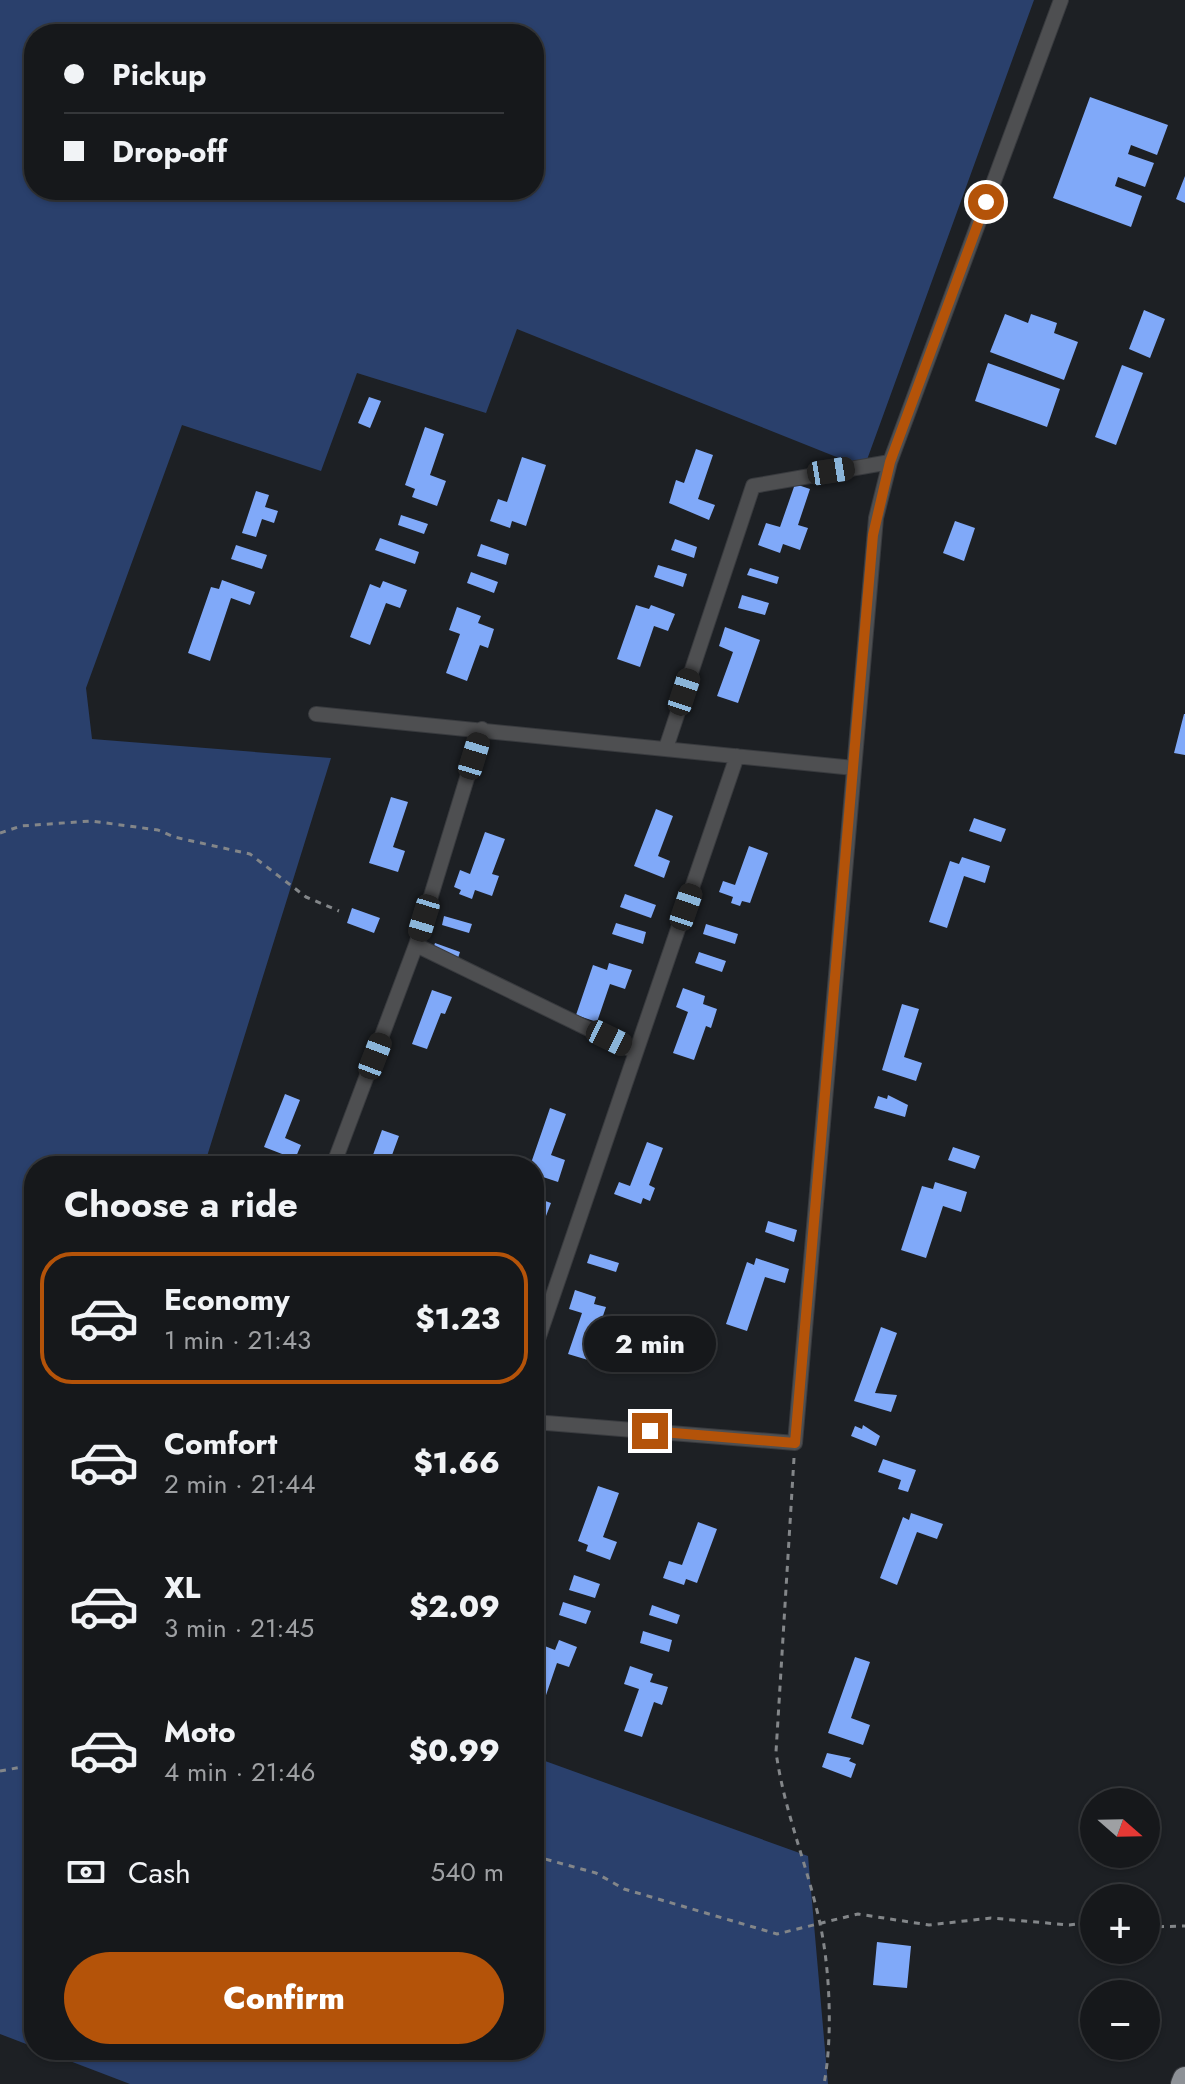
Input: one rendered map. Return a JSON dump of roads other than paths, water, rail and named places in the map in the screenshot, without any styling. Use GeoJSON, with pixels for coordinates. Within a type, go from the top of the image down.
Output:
{"type":"FeatureCollection","features":[{"type":"Feature","properties":{"kind":"street"},"geometry":{"type":"LineString","coordinates":[[544,1423],[795,1443],[871,552],[890,462],[1061,0]]}},
{"type":"Feature","properties":{"kind":"street"},"geometry":{"type":"LineString","coordinates":[[666,748],[753,486],[890,462]]}},
{"type":"Feature","properties":{"kind":"street"},"geometry":{"type":"LineString","coordinates":[[316,714],[854,768]]}},
{"type":"Feature","properties":{"kind":"street"},"geometry":{"type":"LineString","coordinates":[[337,1156],[416,945],[482,729]]}},
{"type":"Feature","properties":{"kind":"street"},"geometry":{"type":"LineString","coordinates":[[544,1322],[737,756]]}},
{"type":"Feature","properties":{"kind":"street"},"geometry":{"type":"LineString","coordinates":[[416,945],[636,1052]]}}]}
